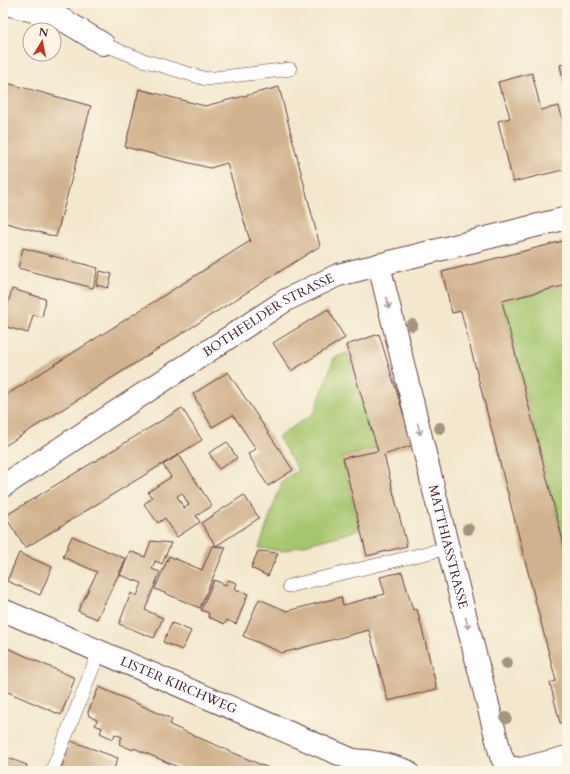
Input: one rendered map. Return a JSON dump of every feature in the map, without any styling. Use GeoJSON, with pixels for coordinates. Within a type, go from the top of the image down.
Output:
{"type":"FeatureCollection","features":[{"type":"Feature","properties":{"kind":"street"},"geometry":{"type":"LineString","coordinates":[[3,3],[44,8],[103,44]]}},
{"type":"Feature","properties":{"kind":"street","name":"BOTHFELDER STRASSE"},"geometry":{"type":"LineString","coordinates":[[3,486],[286,300],[338,275],[567,218]]}},
{"type":"Feature","properties":{"kind":"street","name":"MATTHIASSTRASSE"},"geometry":{"type":"LineString","coordinates":[[379,265],[448,548],[501,756],[507,767],[521,769],[567,757]]}},
{"type":"Feature","properties":{"kind":"street","name":"LISTER KIRCHWEG"},"geometry":{"type":"LineString","coordinates":[[3,610],[356,766],[371,761],[396,766],[407,771]]}},
{"type":"Feature","properties":{"kind":"lane"},"geometry":{"type":"LineString","coordinates":[[103,44],[143,60],[206,80],[290,69]]}},
{"type":"Feature","properties":{"kind":"lane"},"geometry":{"type":"LineString","coordinates":[[288,586],[448,548]]}},
{"type":"Feature","properties":{"kind":"lane"},"geometry":{"type":"LineString","coordinates":[[52,771],[99,652]]}},
{"type":"Feature","properties":{"kind":"green space"},"geometry":{"type":"Polygon","coordinates":[[[567,285],[567,557],[502,301],[567,285]]]}},
{"type":"Feature","properties":{"kind":"green space"},"geometry":{"type":"Polygon","coordinates":[[[347,353],[376,449],[343,457],[359,530],[283,551],[259,548],[282,481],[298,470],[278,437],[314,413],[334,358],[347,353]]]}},
{"type":"Feature","properties":{"kind":"building"},"geometry":{"type":"Polygon","coordinates":[[[567,63],[567,93],[566,93],[560,65],[567,63]]]}},
{"type":"Feature","properties":{"kind":"building"},"geometry":{"type":"Polygon","coordinates":[[[532,73],[541,110],[559,106],[567,137],[567,169],[513,182],[498,121],[510,118],[503,93],[501,93],[498,82],[532,73]]]}},
{"type":"Feature","properties":{"kind":"building"},"geometry":{"type":"Polygon","coordinates":[[[3,82],[91,106],[56,237],[3,222],[3,82]]]}},
{"type":"Feature","properties":{"kind":"building"},"geometry":{"type":"Polygon","coordinates":[[[279,87],[320,246],[3,447],[3,397],[250,241],[227,163],[210,168],[125,147],[139,89],[205,106],[279,87]]]}},
{"type":"Feature","properties":{"kind":"building"},"geometry":{"type":"Polygon","coordinates":[[[567,240],[567,285],[502,301],[567,557],[567,721],[560,723],[550,683],[556,681],[461,311],[452,313],[442,272],[567,240]]]}},
{"type":"Feature","properties":{"kind":"building"},"geometry":{"type":"Polygon","coordinates":[[[23,248],[98,268],[93,288],[18,268],[23,248]]]}},
{"type":"Feature","properties":{"kind":"building"},"geometry":{"type":"Polygon","coordinates":[[[100,271],[112,274],[108,288],[96,285],[100,271]]]}},
{"type":"Feature","properties":{"kind":"building"},"geometry":{"type":"Polygon","coordinates":[[[12,289],[46,299],[42,317],[33,315],[28,333],[3,326],[12,289]]]}},
{"type":"Feature","properties":{"kind":"building"},"geometry":{"type":"Polygon","coordinates":[[[328,309],[345,338],[291,371],[273,343],[328,309]]]}},
{"type":"Feature","properties":{"kind":"building"},"geometry":{"type":"Polygon","coordinates":[[[379,334],[413,445],[384,455],[407,546],[367,556],[343,458],[378,451],[346,345],[379,334]]]}},
{"type":"Feature","properties":{"kind":"building"},"geometry":{"type":"Polygon","coordinates":[[[228,372],[293,470],[268,486],[248,454],[256,449],[233,415],[212,427],[193,394],[228,372]]]}},
{"type":"Feature","properties":{"kind":"building"},"geometry":{"type":"Polygon","coordinates":[[[182,408],[202,440],[25,548],[5,516],[182,408]]]}},
{"type":"Feature","properties":{"kind":"building"},"geometry":{"type":"Polygon","coordinates":[[[227,442],[237,458],[219,469],[209,453],[227,442]]]}},
{"type":"Feature","properties":{"kind":"building"},"geometry":{"type":"Polygon","coordinates":[[[179,455],[212,506],[196,516],[200,522],[177,537],[165,518],[158,523],[144,504],[152,498],[148,492],[171,477],[163,465],[179,455]],[[182,493],[177,496],[184,508],[189,505],[182,493]]]}},
{"type":"Feature","properties":{"kind":"building"},"geometry":{"type":"Polygon","coordinates":[[[244,495],[259,518],[216,546],[201,523],[244,495]]]}},
{"type":"Feature","properties":{"kind":"building"},"geometry":{"type":"Polygon","coordinates":[[[72,536],[126,559],[97,619],[78,611],[97,572],[63,557],[72,536]]]}},
{"type":"Feature","properties":{"kind":"building"},"geometry":{"type":"Polygon","coordinates":[[[151,541],[171,543],[162,564],[155,561],[152,569],[160,572],[145,610],[163,618],[154,638],[119,624],[131,593],[137,596],[142,583],[120,575],[130,551],[145,557],[151,541]]]}},
{"type":"Feature","properties":{"kind":"building"},"geometry":{"type":"Polygon","coordinates":[[[212,546],[226,547],[200,608],[155,589],[169,556],[202,570],[212,546]]]}},
{"type":"Feature","properties":{"kind":"building"},"geometry":{"type":"Polygon","coordinates":[[[258,551],[278,553],[268,576],[251,568],[258,551]]]}},
{"type":"Feature","properties":{"kind":"building"},"geometry":{"type":"Polygon","coordinates":[[[19,553],[52,567],[40,595],[7,581],[19,553]]]}},
{"type":"Feature","properties":{"kind":"building"},"geometry":{"type":"Polygon","coordinates":[[[402,572],[413,610],[417,609],[437,689],[388,701],[369,630],[282,653],[243,636],[259,599],[287,611],[341,597],[343,605],[385,594],[380,577],[402,572]]]}},
{"type":"Feature","properties":{"kind":"building"},"geometry":{"type":"Polygon","coordinates":[[[214,580],[226,585],[228,580],[237,583],[235,589],[248,594],[236,624],[227,620],[225,624],[208,617],[209,613],[201,610],[214,580]]]}},
{"type":"Feature","properties":{"kind":"building"},"geometry":{"type":"Polygon","coordinates":[[[172,623],[191,631],[182,650],[163,642],[172,623]]]}},
{"type":"Feature","properties":{"kind":"building"},"geometry":{"type":"Polygon","coordinates":[[[3,646],[75,678],[61,715],[3,690],[3,646]]]}},
{"type":"Feature","properties":{"kind":"building"},"geometry":{"type":"Polygon","coordinates":[[[99,687],[172,719],[170,725],[275,771],[187,771],[134,748],[133,750],[119,744],[122,737],[115,734],[113,739],[100,733],[102,728],[95,725],[97,720],[89,716],[88,712],[99,687]]]}},
{"type":"Feature","properties":{"kind":"building"},"geometry":{"type":"Polygon","coordinates":[[[71,741],[118,758],[113,771],[60,771],[71,741]]]}},
{"type":"Feature","properties":{"kind":"building"},"geometry":{"type":"Polygon","coordinates":[[[3,756],[27,765],[25,771],[3,771],[3,756]]]}}]}
